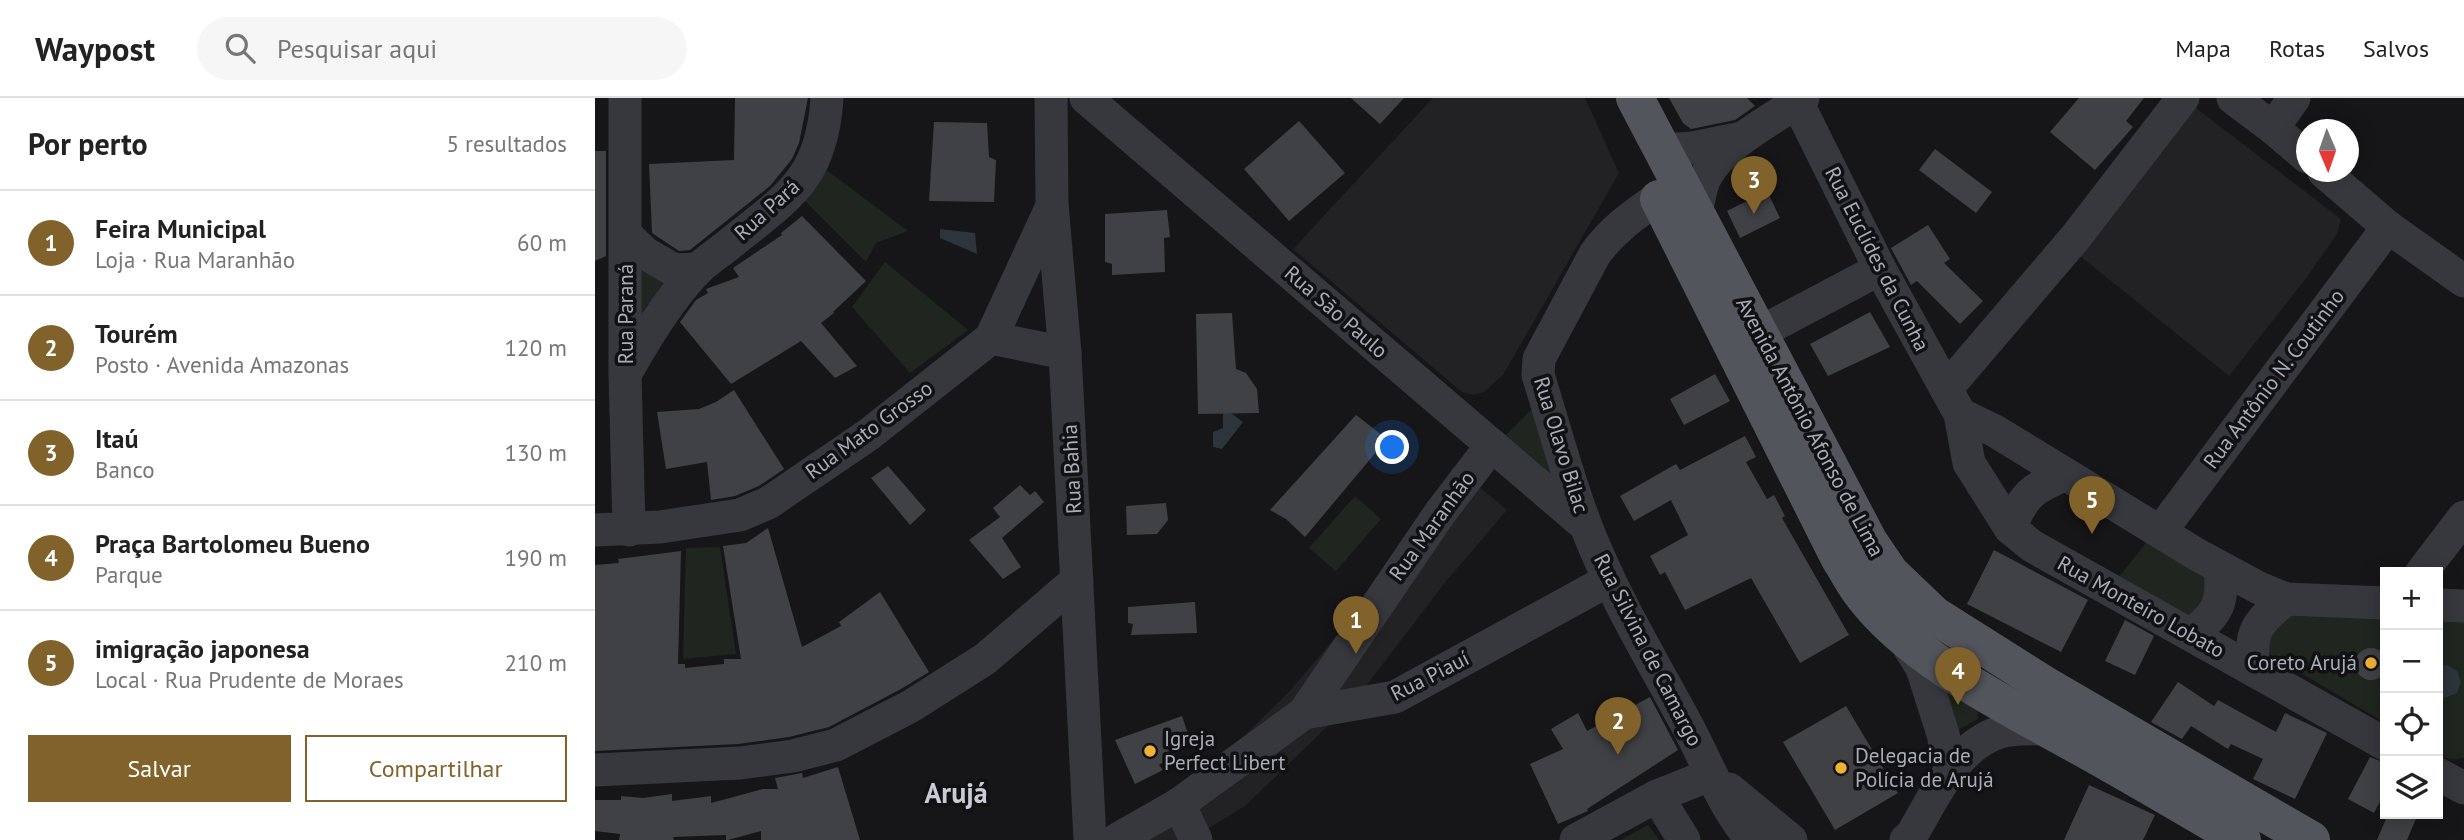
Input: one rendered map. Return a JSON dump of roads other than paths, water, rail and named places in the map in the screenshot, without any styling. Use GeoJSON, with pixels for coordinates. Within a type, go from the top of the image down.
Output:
{"type":"FeatureCollection","features":[{"type":"Feature","properties":{"kind":"main road","name":"Avenida Antônio Afonso de Lima"},"geometry":{"type":"LineString","coordinates":[[1607,98],[1658,198],[1759,333],[1855,551],[1863,595],[1901,634],[1977,687],[2058,714],[2311,840]]}},
{"type":"Feature","properties":{"kind":"main road","name":"Avenida Antônio Afonso de Lima"},"geometry":{"type":"LineString","coordinates":[[1635,98],[1696,213],[1705,261],[1855,551],[1890,573],[1934,615],[2058,714],[2242,840]]}},
{"type":"Feature","properties":{"kind":"street","name":"Rua Paraná"},"geometry":{"type":"LineString","coordinates":[[625,98],[625,373],[629,530]]}},
{"type":"Feature","properties":{"kind":"street","name":"Rua Pará"},"geometry":{"type":"LineString","coordinates":[[625,373],[654,325],[698,269],[791,194],[819,152],[825,127],[827,98]]}},
{"type":"Feature","properties":{"kind":"street","name":"Rua Bahia"},"geometry":{"type":"LineString","coordinates":[[1051,98],[1052,204],[1065,353],[1090,840]]}},
{"type":"Feature","properties":{"kind":"street","name":"Rua São Paulo"},"geometry":{"type":"LineString","coordinates":[[1086,98],[1585,525]]}},
{"type":"Feature","properties":{"kind":"street"},"geometry":{"type":"LineString","coordinates":[[2183,98],[1953,402],[2064,475],[2220,568],[2286,599],[2380,603]]}},
{"type":"Feature","properties":{"kind":"street"},"geometry":{"type":"LineString","coordinates":[[2233,98],[2296,148]]}},
{"type":"Feature","properties":{"kind":"street"},"geometry":{"type":"LineString","coordinates":[[2273,128],[2294,98]]}},
{"type":"Feature","properties":{"kind":"street"},"geometry":{"type":"LineString","coordinates":[[1696,213],[1703,184],[1710,170],[1742,138],[1800,100]]}},
{"type":"Feature","properties":{"kind":"street","name":"Rua Euclídes da Cunha"},"geometry":{"type":"LineString","coordinates":[[1800,100],[1880,269],[1953,402]]}},
{"type":"Feature","properties":{"kind":"street"},"geometry":{"type":"LineString","coordinates":[[1663,150],[1701,147],[1742,138]]}},
{"type":"Feature","properties":{"kind":"street"},"geometry":{"type":"LineString","coordinates":[[2335,182],[2388,228],[2464,281]]}},
{"type":"Feature","properties":{"kind":"street","name":"Rua Olavo Bilac"},"geometry":{"type":"LineString","coordinates":[[1585,525],[1538,375],[1539,359],[1604,241],[1658,198]]}},
{"type":"Feature","properties":{"kind":"street","name":"Rua Mato Grosso"},"geometry":{"type":"LineString","coordinates":[[595,530],[629,530],[689,524],[740,515],[768,503],[867,435],[991,338],[1052,204]]}},
{"type":"Feature","properties":{"kind":"street","name":"Rua Antônio N. Coutinho"},"geometry":{"type":"LineString","coordinates":[[2161,531],[2388,228]]}},
{"type":"Feature","properties":{"kind":"street"},"geometry":{"type":"LineString","coordinates":[[626,236],[645,253],[674,270],[698,269]]}},
{"type":"Feature","properties":{"kind":"street"},"geometry":{"type":"LineString","coordinates":[[1759,333],[1880,269]]}},
{"type":"Feature","properties":{"kind":"street"},"geometry":{"type":"LineString","coordinates":[[991,338],[1065,353]]}},
{"type":"Feature","properties":{"kind":"street","name":"Rua Monteiro Lobato"},"geometry":{"type":"LineString","coordinates":[[1953,402],[1969,463],[2010,528],[2032,546],[2380,741]]}},
{"type":"Feature","properties":{"kind":"street","name":"Rua Maranhão"},"geometry":{"type":"LineString","coordinates":[[1304,713],[1440,513],[1492,445]]}},
{"type":"Feature","properties":{"kind":"street"},"geometry":{"type":"LineString","coordinates":[[2010,528],[2021,503],[2031,492],[2064,475]]}},
{"type":"Feature","properties":{"kind":"street"},"geometry":{"type":"LineString","coordinates":[[2427,567],[2464,517]]}},
{"type":"Feature","properties":{"kind":"street","name":"Rua Silvina de Camargo"},"geometry":{"type":"LineString","coordinates":[[1585,525],[1609,580],[1690,731],[1741,836]]}},
{"type":"Feature","properties":{"kind":"street"},"geometry":{"type":"LineString","coordinates":[[2191,635],[2213,615],[2221,599],[2220,568]]}},
{"type":"Feature","properties":{"kind":"street"},"geometry":{"type":"LineString","coordinates":[[595,770],[740,763],[793,756],[836,745],[911,706],[985,659],[1077,580]]}},
{"type":"Feature","properties":{"kind":"street","name":"Rua Piauí"},"geometry":{"type":"LineString","coordinates":[[1179,804],[1304,713],[1395,697],[1609,580]]}},
{"type":"Feature","properties":{"kind":"street"},"geometry":{"type":"LineString","coordinates":[[2255,671],[2253,636],[2269,613],[2286,599]]}},
{"type":"Feature","properties":{"kind":"street"},"geometry":{"type":"LineString","coordinates":[[2443,605],[2464,606]]}},
{"type":"Feature","properties":{"kind":"street"},"geometry":{"type":"LineString","coordinates":[[1901,634],[1922,668],[1943,734],[1951,771]]}},
{"type":"Feature","properties":{"kind":"street"},"geometry":{"type":"LineString","coordinates":[[1911,839],[1951,771],[1967,750],[1981,739],[2003,730],[2058,714]]}},
{"type":"Feature","properties":{"kind":"street"},"geometry":{"type":"LineString","coordinates":[[1576,840],[1657,796],[1710,775],[1791,840]]}},
{"type":"Feature","properties":{"kind":"street"},"geometry":{"type":"LineString","coordinates":[[1657,796],[1684,840]]}},
{"type":"Feature","properties":{"kind":"street"},"geometry":{"type":"LineString","coordinates":[[1116,840],[1179,804],[1196,840]]}},
{"type":"Feature","properties":{"kind":"place","name":"Itaú"},"geometry":{"type":"Point","coordinates":[1754,214]}},
{"type":"Feature","properties":{"kind":"place","name":"imigração japonesa"},"geometry":{"type":"Point","coordinates":[2092,534]}},
{"type":"Feature","properties":{"kind":"place","name":"Feira Municipal"},"geometry":{"type":"Point","coordinates":[1356,654]}},
{"type":"Feature","properties":{"kind":"place","name":"Coreto Arujá"},"geometry":{"type":"Point","coordinates":[2371,663]}},
{"type":"Feature","properties":{"kind":"place","name":"Praça Bartolomeu Bueno"},"geometry":{"type":"Point","coordinates":[1958,705]}},
{"type":"Feature","properties":{"kind":"place","name":"Igreja Perfect Libert"},"geometry":{"type":"Point","coordinates":[1150,751]}},
{"type":"Feature","properties":{"kind":"place","name":"Tourém"},"geometry":{"type":"Point","coordinates":[1618,755]}},
{"type":"Feature","properties":{"kind":"place","name":"Delegacia de Polícia de Arujá"},"geometry":{"type":"Point","coordinates":[1841,768]}},
{"type":"Feature","properties":{"kind":"district","name":"Arujá"},"geometry":{"type":"Point","coordinates":[956,793]}}]}
